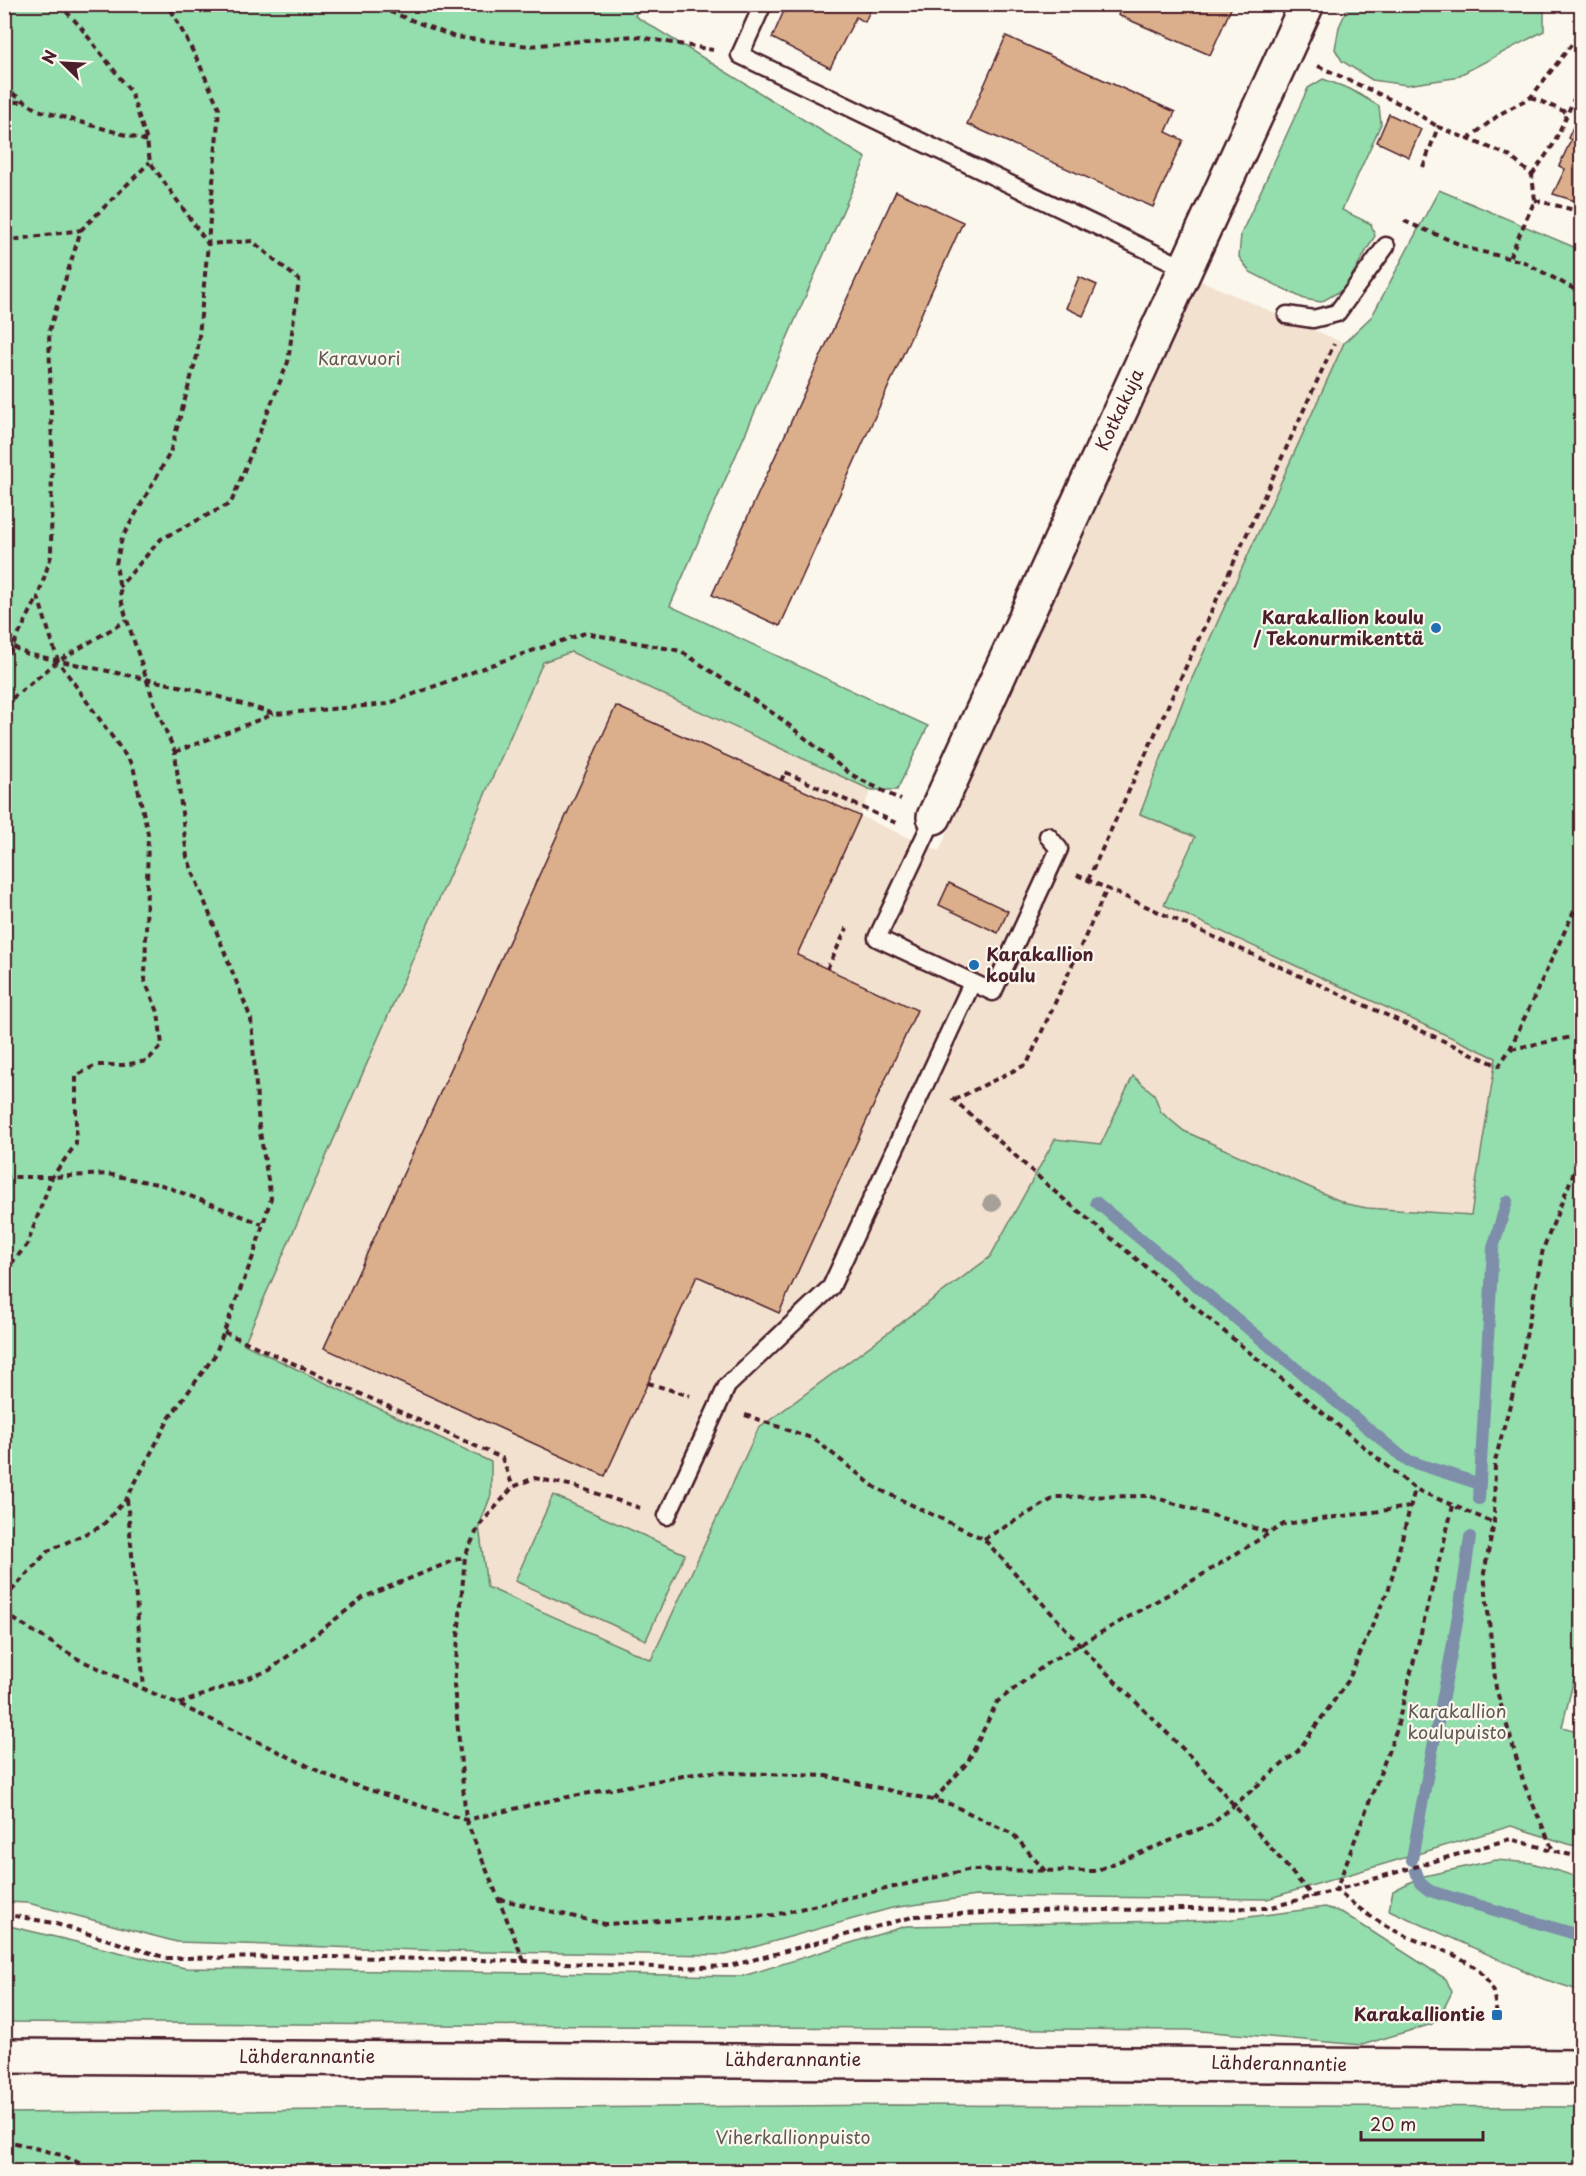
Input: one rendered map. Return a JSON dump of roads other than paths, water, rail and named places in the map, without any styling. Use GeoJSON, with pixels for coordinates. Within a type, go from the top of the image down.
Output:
{"type":"FeatureCollection","features":[{"type":"Feature","properties":{"kind":"main road","name":"Kotkakuja"},"geometry":{"type":"LineString","coordinates":[[934,817],[1307,4]]}},
{"type":"Feature","properties":{"kind":"main road","name":"Lähderannantie"},"geometry":{"type":"LineString","coordinates":[[4,2056],[1173,2062],[1581,2067]]}},
{"type":"Feature","properties":{"kind":"lane"},"geometry":{"type":"LineString","coordinates":[[763,4],[740,55],[1185,268]]}},
{"type":"Feature","properties":{"kind":"lane"},"geometry":{"type":"LineString","coordinates":[[1287,315],[1313,319],[1337,313],[1386,246]]}},
{"type":"Feature","properties":{"kind":"lane"},"geometry":{"type":"LineString","coordinates":[[934,817],[877,938],[993,992],[1059,849],[1048,836]]}},
{"type":"Feature","properties":{"kind":"lane"},"geometry":{"type":"LineString","coordinates":[[668,1516],[727,1386],[831,1287],[972,982]]}},
{"type":"Feature","properties":{"kind":"waterway"},"geometry":{"type":"LineString","coordinates":[[1479,1499],[1493,1248],[1507,1201]]}},
{"type":"Feature","properties":{"kind":"waterway"},"geometry":{"type":"LineString","coordinates":[[1096,1202],[1406,1460],[1480,1484]]}},
{"type":"Feature","properties":{"kind":"waterway"},"geometry":{"type":"LineString","coordinates":[[1412,1860],[1458,1618],[1470,1537]]}},
{"type":"Feature","properties":{"kind":"waterway"},"geometry":{"type":"LineString","coordinates":[[1416,1871],[1420,1883],[1430,1891],[1582,1936]]}},
{"type":"Feature","properties":{"kind":"place","name":"Karakallion koulu / Tekonurmikenttä"},"geometry":{"type":"Point","coordinates":[1436,628]}},
{"type":"Feature","properties":{"kind":"place","name":"Karakallion koulu"},"geometry":{"type":"Point","coordinates":[974,965]}},
{"type":"Feature","properties":{"kind":"place","name":"Karakalliontie"},"geometry":{"type":"Point","coordinates":[1497,2015]}},
{"type":"Feature","properties":{"kind":"park label","name":"Karavuori"},"geometry":{"type":"Point","coordinates":[359,359]}},
{"type":"Feature","properties":{"kind":"park label","name":"Karakallion koulupuisto"},"geometry":{"type":"Point","coordinates":[1457,1722]}},
{"type":"Feature","properties":{"kind":"park label","name":"Viherkallionpuisto"},"geometry":{"type":"Point","coordinates":[793,2138]}}]}
